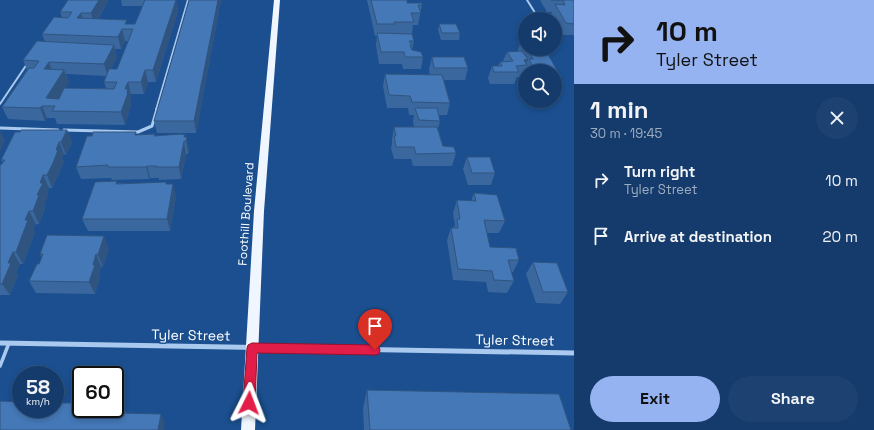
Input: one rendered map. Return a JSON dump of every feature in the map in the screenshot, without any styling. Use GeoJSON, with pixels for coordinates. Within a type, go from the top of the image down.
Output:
{"type":"FeatureCollection","features":[{"type":"Feature","properties":{"kind":"main road","name":"Foothill Boulevard"},"geometry":{"type":"LineString","coordinates":[[248,430],[259,211],[277,0]]}},
{"type":"Feature","properties":{"kind":"street","name":"Tyler Street"},"geometry":{"type":"LineString","coordinates":[[0,343],[574,353]]}},
{"type":"Feature","properties":{"kind":"lane"},"geometry":{"type":"LineString","coordinates":[[0,128],[138,132],[152,126],[188,0]]}},
{"type":"Feature","properties":{"kind":"lane"},"geometry":{"type":"LineString","coordinates":[[527,0],[535,12]]}},
{"type":"Feature","properties":{"kind":"lane"},"geometry":{"type":"LineString","coordinates":[[0,104],[31,59]]}},
{"type":"Feature","properties":{"kind":"lane"},"geometry":{"type":"LineString","coordinates":[[0,366],[9,343]]}},
{"type":"Feature","properties":{"kind":"building"},"geometry":{"type":"Polygon","coordinates":[[[68,0],[99,0],[91,13],[81,13],[77,18],[127,20],[125,24],[135,24],[145,0],[176,0],[153,70],[145,70],[141,82],[128,82],[125,89],[128,89],[128,93],[121,112],[52,111],[55,106],[42,106],[40,108],[2,107],[29,68],[34,68],[39,61],[23,60],[37,41],[114,45],[104,64],[49,62],[44,69],[64,70],[46,98],[59,99],[64,88],[114,89],[117,82],[104,82],[109,69],[117,69],[133,29],[122,29],[118,37],[42,34],[54,17],[68,18],[72,12],[60,12],[68,0]]]}},
{"type":"Feature","properties":{"kind":"building"},"geometry":{"type":"Polygon","coordinates":[[[189,0],[218,0],[194,121],[154,121],[189,0]]]}},
{"type":"Feature","properties":{"kind":"building"},"geometry":{"type":"Polygon","coordinates":[[[371,0],[407,0],[407,3],[422,3],[422,5],[418,5],[421,13],[411,13],[414,22],[377,24],[371,0]]]}},
{"type":"Feature","properties":{"kind":"building"},"geometry":{"type":"Polygon","coordinates":[[[563,0],[574,0],[574,24],[566,23],[562,16],[562,12],[560,12],[555,4],[565,5],[563,0]]]}},
{"type":"Feature","properties":{"kind":"building"},"geometry":{"type":"Polygon","coordinates":[[[439,24],[456,24],[460,33],[442,33],[439,24]]]}},
{"type":"Feature","properties":{"kind":"building"},"geometry":{"type":"Polygon","coordinates":[[[377,33],[412,34],[414,41],[409,41],[412,45],[410,45],[412,50],[421,52],[423,57],[405,57],[404,52],[381,52],[377,33]]]}},
{"type":"Feature","properties":{"kind":"building"},"geometry":{"type":"Polygon","coordinates":[[[518,51],[518,56],[526,56],[528,59],[524,60],[526,64],[518,64],[518,66],[516,66],[518,72],[494,72],[492,66],[502,66],[500,62],[513,61],[507,52],[518,51]]]}},
{"type":"Feature","properties":{"kind":"building"},"geometry":{"type":"Polygon","coordinates":[[[531,56],[549,56],[553,64],[532,64],[529,59],[533,59],[531,56]]]}},
{"type":"Feature","properties":{"kind":"building"},"geometry":{"type":"Polygon","coordinates":[[[432,57],[464,57],[468,68],[434,68],[432,57]]]}},
{"type":"Feature","properties":{"kind":"building"},"geometry":{"type":"Polygon","coordinates":[[[385,74],[442,75],[450,103],[412,102],[410,96],[389,95],[385,74]]]}},
{"type":"Feature","properties":{"kind":"building"},"geometry":{"type":"Polygon","coordinates":[[[415,108],[437,108],[440,121],[419,120],[415,108]]]}},
{"type":"Feature","properties":{"kind":"building"},"geometry":{"type":"Polygon","coordinates":[[[394,127],[437,127],[443,146],[454,147],[456,153],[416,154],[414,147],[396,147],[394,127]]]}},
{"type":"Feature","properties":{"kind":"building"},"geometry":{"type":"Polygon","coordinates":[[[21,130],[67,130],[61,142],[59,142],[56,150],[58,150],[47,175],[43,175],[40,183],[43,183],[37,195],[39,195],[33,211],[29,211],[25,220],[28,220],[16,252],[13,252],[8,263],[11,263],[2,284],[0,284],[0,166],[5,160],[1,160],[15,132],[20,132],[21,130]]]}},
{"type":"Feature","properties":{"kind":"building"},"geometry":{"type":"Polygon","coordinates":[[[93,132],[136,132],[135,135],[155,134],[154,136],[181,134],[185,135],[184,137],[187,137],[186,141],[184,141],[179,167],[108,167],[108,165],[76,167],[87,136],[92,136],[93,132]]]}},
{"type":"Feature","properties":{"kind":"building"},"geometry":{"type":"Polygon","coordinates":[[[467,157],[490,157],[495,173],[472,173],[467,157]]]}},
{"type":"Feature","properties":{"kind":"building"},"geometry":{"type":"Polygon","coordinates":[[[117,181],[116,184],[166,182],[166,184],[173,184],[167,219],[82,219],[95,182],[117,181]]]}},
{"type":"Feature","properties":{"kind":"building"},"geometry":{"type":"Polygon","coordinates":[[[474,193],[497,195],[505,221],[484,220],[490,247],[516,248],[519,260],[508,260],[514,281],[494,280],[492,271],[458,269],[451,228],[458,228],[457,219],[460,219],[457,200],[476,201],[474,193]]]}},
{"type":"Feature","properties":{"kind":"building"},"geometry":{"type":"Polygon","coordinates":[[[47,235],[104,236],[98,255],[96,254],[93,265],[95,265],[89,282],[29,281],[43,254],[40,254],[47,235]]]}},
{"type":"Feature","properties":{"kind":"building"},"geometry":{"type":"Polygon","coordinates":[[[533,262],[557,263],[568,292],[543,292],[533,262]]]}},
{"type":"Feature","properties":{"kind":"building"},"geometry":{"type":"Polygon","coordinates":[[[367,390],[559,394],[571,430],[370,430],[367,390]]]}},
{"type":"Feature","properties":{"kind":"building"},"geometry":{"type":"Polygon","coordinates":[[[0,401],[12,402],[12,418],[64,418],[64,403],[72,403],[72,418],[124,418],[124,413],[161,414],[158,430],[0,430],[0,401]]]}},
{"type":"Feature","properties":{"kind":"route"},"geometry":{"type":"LineString","coordinates":[[249,403],[252,348],[375,350]]}}]}
